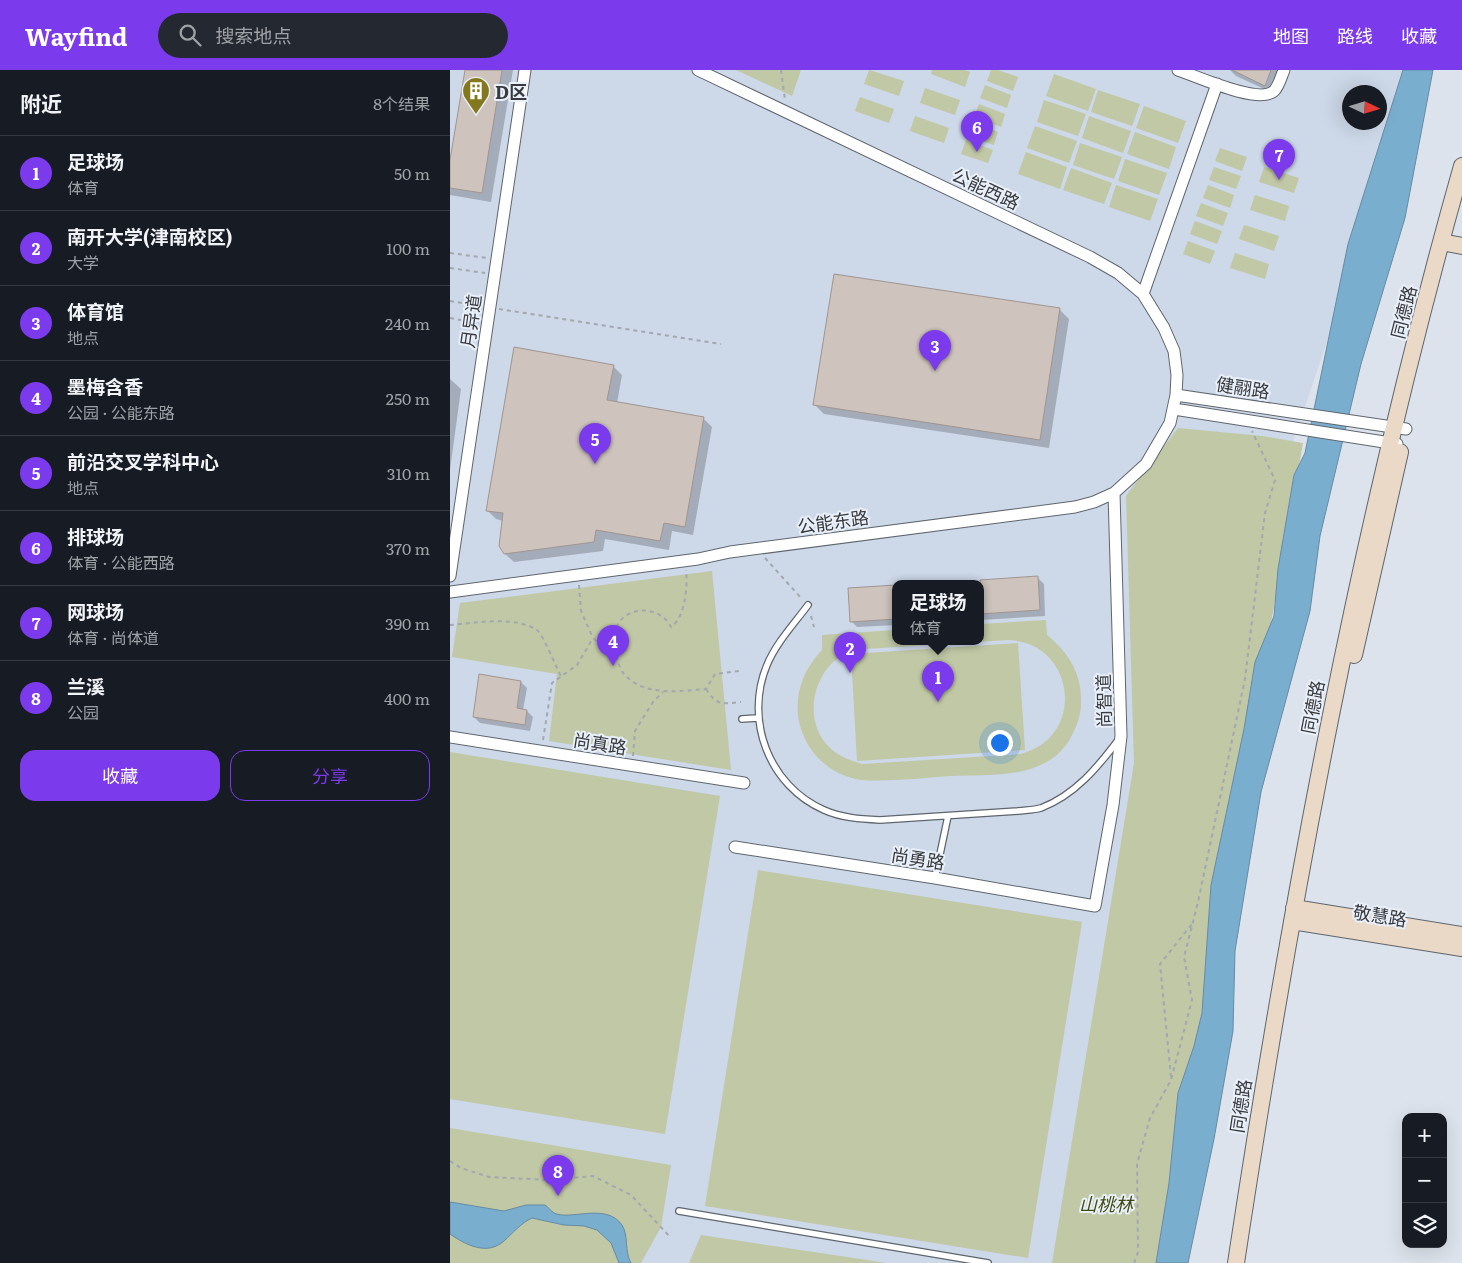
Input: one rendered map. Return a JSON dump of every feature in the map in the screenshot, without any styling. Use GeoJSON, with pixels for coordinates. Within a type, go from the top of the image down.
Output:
{"type":"FeatureCollection","features":[{"type":"Feature","properties":{"kind":"main road","name":"同德路"},"geometry":{"type":"LineString","coordinates":[[1236,1263],[1261,1098],[1298,916],[1355,652],[1398,436],[1452,244],[1462,166]]}},
{"type":"Feature","properties":{"kind":"main road","name":"同德路"},"geometry":{"type":"LineString","coordinates":[[1455,223],[1462,206]]}},
{"type":"Feature","properties":{"kind":"main road","name":"同德路"},"geometry":{"type":"LineString","coordinates":[[1246,1263],[1298,916]]}},
{"type":"Feature","properties":{"kind":"main road","name":"敬慧路"},"geometry":{"type":"LineString","coordinates":[[1298,916],[1462,935]]}},
{"type":"Feature","properties":{"kind":"main road","name":"敬慧路"},"geometry":{"type":"LineString","coordinates":[[1298,916],[1462,948]]}},
{"type":"Feature","properties":{"kind":"street","name":"月异道"},"geometry":{"type":"LineString","coordinates":[[450,576],[525,70]]}},
{"type":"Feature","properties":{"kind":"street","name":"公能西路"},"geometry":{"type":"LineString","coordinates":[[698,70],[1090,257],[1118,273],[1144,294],[1164,328],[1174,351],[1177,375],[1174,409]]}},
{"type":"Feature","properties":{"kind":"street"},"geometry":{"type":"LineString","coordinates":[[1178,70],[1256,95],[1266,95],[1274,91],[1284,70]]}},
{"type":"Feature","properties":{"kind":"street"},"geometry":{"type":"LineString","coordinates":[[1144,294],[1217,84]]}},
{"type":"Feature","properties":{"kind":"street","name":"健翮路"},"geometry":{"type":"LineString","coordinates":[[1176,395],[1356,422],[1398,436]]}},
{"type":"Feature","properties":{"kind":"street","name":"健翮路"},"geometry":{"type":"LineString","coordinates":[[1174,409],[1352,437],[1398,436]]}},
{"type":"Feature","properties":{"kind":"street","name":"公能东路"},"geometry":{"type":"LineString","coordinates":[[450,592],[1075,507],[1094,502],[1114,493],[1146,464],[1170,423],[1174,409]]}},
{"type":"Feature","properties":{"kind":"street","name":"尚智道"},"geometry":{"type":"LineString","coordinates":[[1095,906],[1113,805],[1122,736],[1114,493]]}},
{"type":"Feature","properties":{"kind":"street","name":"尚真路"},"geometry":{"type":"LineString","coordinates":[[450,737],[744,783]]}},
{"type":"Feature","properties":{"kind":"street","name":"尚勇路"},"geometry":{"type":"LineString","coordinates":[[736,846],[1095,906]]}},
{"type":"Feature","properties":{"kind":"lane"},"geometry":{"type":"LineString","coordinates":[[808,605],[776,646],[767,664],[761,682],[757,718],[762,737],[779,774],[792,790],[823,810],[839,816],[880,820],[1040,808],[1060,799],[1093,772],[1122,736]]}},
{"type":"Feature","properties":{"kind":"lane"},"geometry":{"type":"LineString","coordinates":[[742,719],[757,718]]}},
{"type":"Feature","properties":{"kind":"lane"},"geometry":{"type":"LineString","coordinates":[[935,878],[948,816]]}},
{"type":"Feature","properties":{"kind":"lane"},"geometry":{"type":"LineString","coordinates":[[679,1211],[988,1263]]}},
{"type":"Feature","properties":{"kind":"path"},"geometry":{"type":"LineString","coordinates":[[781,70],[787,112]]}},
{"type":"Feature","properties":{"kind":"path"},"geometry":{"type":"LineString","coordinates":[[450,253],[497,260]]}},
{"type":"Feature","properties":{"kind":"path"},"geometry":{"type":"LineString","coordinates":[[450,268],[495,275]]}},
{"type":"Feature","properties":{"kind":"path"},"geometry":{"type":"LineString","coordinates":[[450,301],[720,344]]}},
{"type":"Feature","properties":{"kind":"path"},"geometry":{"type":"LineString","coordinates":[[450,318],[487,324]]}},
{"type":"Feature","properties":{"kind":"path"},"geometry":{"type":"LineString","coordinates":[[1134,1263],[1138,1252],[1137,1164],[1150,1118],[1171,1080],[1192,1000],[1184,957],[1245,679],[1265,513],[1275,480],[1246,420]]}},
{"type":"Feature","properties":{"kind":"path"},"geometry":{"type":"LineString","coordinates":[[757,549],[808,605],[814,627]]}},
{"type":"Feature","properties":{"kind":"path"},"geometry":{"type":"LineString","coordinates":[[685,560],[688,582],[684,606],[675,624],[671,627],[664,617],[652,611],[628,613],[619,622],[614,635],[615,652],[623,673],[638,684],[663,692],[706,689]]}},
{"type":"Feature","properties":{"kind":"path"},"geometry":{"type":"LineString","coordinates":[[579,574],[581,611],[593,638],[608,652],[615,652]]}},
{"type":"Feature","properties":{"kind":"path"},"geometry":{"type":"LineString","coordinates":[[450,625],[484,622],[519,623],[526,626],[539,632],[561,676]]}},
{"type":"Feature","properties":{"kind":"path"},"geometry":{"type":"LineString","coordinates":[[542,752],[552,683],[577,665],[593,638]]}},
{"type":"Feature","properties":{"kind":"path"},"geometry":{"type":"LineString","coordinates":[[706,689],[715,674],[738,671]]}},
{"type":"Feature","properties":{"kind":"path"},"geometry":{"type":"LineString","coordinates":[[706,689],[714,700],[724,704],[741,702]]}},
{"type":"Feature","properties":{"kind":"path"},"geometry":{"type":"LineString","coordinates":[[632,765],[635,731],[653,702],[663,692]]}},
{"type":"Feature","properties":{"kind":"path"},"geometry":{"type":"LineString","coordinates":[[1171,1080],[1160,964],[1193,922]]}},
{"type":"Feature","properties":{"kind":"path"},"geometry":{"type":"LineString","coordinates":[[450,1160],[460,1168],[489,1177],[550,1180],[593,1176],[631,1195],[671,1238]]}},
{"type":"Feature","properties":{"kind":"shaded area"},"geometry":{"type":"Polygon","coordinates":[[[450,70],[1419,70],[1293,442],[1147,1263],[450,1263],[450,70]]]}},
{"type":"Feature","properties":{"kind":"green space"},"geometry":{"type":"Polygon","coordinates":[[[736,70],[801,70],[792,96],[736,70]]]}},
{"type":"Feature","properties":{"kind":"green space"},"geometry":{"type":"Polygon","coordinates":[[[869,70],[904,81],[899,96],[864,84],[869,70]]]}},
{"type":"Feature","properties":{"kind":"green space"},"geometry":{"type":"Polygon","coordinates":[[[932,70],[965,70],[970,72],[965,87],[931,74],[932,70]]]}},
{"type":"Feature","properties":{"kind":"green space"},"geometry":{"type":"Polygon","coordinates":[[[991,70],[998,70],[1018,77],[1013,91],[987,81],[991,70]]]}},
{"type":"Feature","properties":{"kind":"green space"},"geometry":{"type":"Polygon","coordinates":[[[1054,74],[1096,89],[1088,111],[1046,96],[1054,74]]]}},
{"type":"Feature","properties":{"kind":"green space"},"geometry":{"type":"Polygon","coordinates":[[[985,85],[1011,95],[1007,108],[980,98],[985,85]]]}},
{"type":"Feature","properties":{"kind":"green space"},"geometry":{"type":"Polygon","coordinates":[[[925,88],[960,100],[955,115],[920,103],[925,88]]]}},
{"type":"Feature","properties":{"kind":"green space"},"geometry":{"type":"Polygon","coordinates":[[[1098,90],[1140,104],[1132,126],[1091,112],[1098,90]]]}},
{"type":"Feature","properties":{"kind":"green space"},"geometry":{"type":"Polygon","coordinates":[[[860,97],[894,109],[889,123],[855,111],[860,97]]]}},
{"type":"Feature","properties":{"kind":"green space"},"geometry":{"type":"Polygon","coordinates":[[[1044,100],[1086,114],[1078,136],[1037,122],[1044,100]]]}},
{"type":"Feature","properties":{"kind":"green space"},"geometry":{"type":"Polygon","coordinates":[[[979,104],[1005,114],[1001,127],[974,117],[979,104]]]}},
{"type":"Feature","properties":{"kind":"green space"},"geometry":{"type":"Polygon","coordinates":[[[1144,106],[1186,121],[1178,143],[1136,128],[1144,106]]]}},
{"type":"Feature","properties":{"kind":"green space"},"geometry":{"type":"Polygon","coordinates":[[[915,116],[949,128],[944,143],[910,131],[915,116]]]}},
{"type":"Feature","properties":{"kind":"green space"},"geometry":{"type":"Polygon","coordinates":[[[1089,116],[1131,131],[1123,153],[1082,138],[1089,116]]]}},
{"type":"Feature","properties":{"kind":"green space"},"geometry":{"type":"Polygon","coordinates":[[[972,122],[998,132],[994,145],[967,136],[972,122]]]}},
{"type":"Feature","properties":{"kind":"green space"},"geometry":{"type":"Polygon","coordinates":[[[1035,126],[1077,141],[1069,163],[1027,148],[1035,126]]]}},
{"type":"Feature","properties":{"kind":"green space"},"geometry":{"type":"Polygon","coordinates":[[[1135,132],[1176,147],[1169,169],[1127,154],[1135,132]]]}},
{"type":"Feature","properties":{"kind":"green space"},"geometry":{"type":"Polygon","coordinates":[[[966,140],[993,150],[988,163],[961,154],[966,140]]]}},
{"type":"Feature","properties":{"kind":"green space"},"geometry":{"type":"Polygon","coordinates":[[[1080,143],[1122,157],[1114,179],[1073,165],[1080,143]]]}},
{"type":"Feature","properties":{"kind":"green space"},"geometry":{"type":"Polygon","coordinates":[[[1220,148],[1247,157],[1242,171],[1215,161],[1220,148]]]}},
{"type":"Feature","properties":{"kind":"green space"},"geometry":{"type":"Polygon","coordinates":[[[1026,152],[1067,167],[1060,189],[1018,174],[1026,152]]]}},
{"type":"Feature","properties":{"kind":"green space"},"geometry":{"type":"Polygon","coordinates":[[[1125,159],[1167,173],[1159,195],[1118,181],[1125,159]]]}},
{"type":"Feature","properties":{"kind":"green space"},"geometry":{"type":"Polygon","coordinates":[[[1214,167],[1241,176],[1236,189],[1209,180],[1214,167]]]}},
{"type":"Feature","properties":{"kind":"green space"},"geometry":{"type":"Polygon","coordinates":[[[1264,167],[1299,178],[1294,193],[1259,182],[1264,167]]]}},
{"type":"Feature","properties":{"kind":"green space"},"geometry":{"type":"Polygon","coordinates":[[[1071,168],[1112,183],[1104,204],[1063,190],[1071,168]]]}},
{"type":"Feature","properties":{"kind":"green space"},"geometry":{"type":"Polygon","coordinates":[[[1116,185],[1158,199],[1150,221],[1109,207],[1116,185]]]}},
{"type":"Feature","properties":{"kind":"green space"},"geometry":{"type":"Polygon","coordinates":[[[1208,185],[1234,195],[1230,208],[1203,198],[1208,185]]]}},
{"type":"Feature","properties":{"kind":"green space"},"geometry":{"type":"Polygon","coordinates":[[[1255,195],[1289,206],[1285,221],[1250,210],[1255,195]]]}},
{"type":"Feature","properties":{"kind":"green space"},"geometry":{"type":"Polygon","coordinates":[[[1201,203],[1228,213],[1223,226],[1196,216],[1201,203]]]}},
{"type":"Feature","properties":{"kind":"green space"},"geometry":{"type":"Polygon","coordinates":[[[1195,221],[1222,231],[1217,244],[1190,234],[1195,221]]]}},
{"type":"Feature","properties":{"kind":"green space"},"geometry":{"type":"Polygon","coordinates":[[[1244,225],[1279,236],[1274,251],[1239,239],[1244,225]]]}},
{"type":"Feature","properties":{"kind":"green space"},"geometry":{"type":"Polygon","coordinates":[[[1188,241],[1215,251],[1210,264],[1183,254],[1188,241]]]}},
{"type":"Feature","properties":{"kind":"green space"},"geometry":{"type":"Polygon","coordinates":[[[1235,253],[1269,264],[1265,279],[1230,268],[1235,253]]]}},
{"type":"Feature","properties":{"kind":"green space","name":"山桃林"},"geometry":{"type":"Polygon","coordinates":[[[1178,428],[1262,436],[1303,443],[1202,1013],[1161,1263],[1052,1263],[1134,763],[1126,496],[1178,428]]]}},
{"type":"Feature","properties":{"kind":"green space"},"geometry":{"type":"Polygon","coordinates":[[[712,571],[731,770],[549,741],[557,674],[452,657],[460,603],[712,571]]]}},
{"type":"Feature","properties":{"kind":"green space"},"geometry":{"type":"Polygon","coordinates":[[[1046,620],[1047,635],[1062,649],[1076,673],[1081,692],[1081,708],[1078,722],[1070,739],[1059,753],[1032,769],[999,774],[905,780],[861,780],[844,775],[830,768],[817,757],[801,729],[798,713],[798,696],[803,679],[822,650],[822,635],[892,630],[892,645],[929,645],[865,649],[840,657],[825,671],[819,681],[816,692],[814,716],[822,738],[829,747],[845,758],[863,764],[1020,754],[1042,745],[1056,730],[1064,711],[1065,692],[1059,673],[1048,656],[1031,645],[1008,640],[984,642],[984,624],[1046,620]]]}},
{"type":"Feature","properties":{"kind":"green space"},"geometry":{"type":"Polygon","coordinates":[[[1018,643],[1025,750],[857,761],[851,654],[1018,643]]]}},
{"type":"Feature","properties":{"kind":"green space"},"geometry":{"type":"Polygon","coordinates":[[[450,752],[720,796],[665,1134],[450,1099],[450,752]]]}},
{"type":"Feature","properties":{"kind":"green space"},"geometry":{"type":"Polygon","coordinates":[[[758,870],[1082,922],[1028,1258],[705,1206],[758,870]]]}},
{"type":"Feature","properties":{"kind":"green space"},"geometry":{"type":"Polygon","coordinates":[[[450,1128],[671,1165],[661,1227],[641,1263],[450,1263],[450,1128]]]}},
{"type":"Feature","properties":{"kind":"green space"},"geometry":{"type":"Polygon","coordinates":[[[701,1235],[887,1263],[689,1263],[701,1235]]]}},
{"type":"Feature","properties":{"kind":"water"},"geometry":{"type":"Polygon","coordinates":[[[1403,70],[1433,70],[1405,218],[1361,364],[1320,536],[1310,611],[1261,792],[1235,951],[1233,1031],[1214,1139],[1188,1263],[1156,1263],[1169,1183],[1178,1093],[1194,1046],[1202,1013],[1211,885],[1244,729],[1255,662],[1274,616],[1278,569],[1294,475],[1305,453],[1348,244],[1384,130],[1387,130],[1387,121],[1403,70]]]}},
{"type":"Feature","properties":{"kind":"water"},"geometry":{"type":"Polygon","coordinates":[[[450,1202],[504,1211],[526,1205],[545,1205],[554,1213],[561,1215],[598,1213],[607,1215],[615,1218],[624,1229],[631,1263],[619,1263],[611,1243],[597,1230],[584,1226],[564,1225],[532,1218],[521,1225],[504,1241],[491,1248],[470,1245],[450,1234],[450,1202]]]}},
{"type":"Feature","properties":{"kind":"building","name":"D区"},"geometry":{"type":"Polygon","coordinates":[[[465,70],[502,70],[482,193],[450,188],[450,160],[465,70]]]}},
{"type":"Feature","properties":{"kind":"building"},"geometry":{"type":"Polygon","coordinates":[[[1232,70],[1271,70],[1265,86],[1232,70]]]}},
{"type":"Feature","properties":{"kind":"building"},"geometry":{"type":"Polygon","coordinates":[[[834,274],[1060,308],[1040,440],[813,405],[834,274]]]}},
{"type":"Feature","properties":{"kind":"building"},"geometry":{"type":"Polygon","coordinates":[[[514,347],[614,365],[607,400],[704,417],[685,527],[664,523],[660,541],[596,530],[594,542],[504,554],[499,546],[503,513],[486,511],[514,347]]]}},
{"type":"Feature","properties":{"kind":"building"},"geometry":{"type":"Polygon","coordinates":[[[1038,576],[1040,610],[984,614],[984,580],[980,580],[1038,576]]]}},
{"type":"Feature","properties":{"kind":"building"},"geometry":{"type":"Polygon","coordinates":[[[892,585],[892,619],[850,622],[848,588],[892,585]]]}},
{"type":"Feature","properties":{"kind":"building"},"geometry":{"type":"Polygon","coordinates":[[[479,674],[521,681],[517,708],[527,710],[525,725],[473,717],[479,674]]]}},
{"type":"Feature","properties":{"kind":"place","name":"D区"},"geometry":{"type":"Point","coordinates":[476,115]}},
{"type":"Feature","properties":{"kind":"place","name":"排球场"},"geometry":{"type":"Point","coordinates":[977,152]}},
{"type":"Feature","properties":{"kind":"place","name":"网球场"},"geometry":{"type":"Point","coordinates":[1279,180]}},
{"type":"Feature","properties":{"kind":"place","name":"体育馆"},"geometry":{"type":"Point","coordinates":[935,371]}},
{"type":"Feature","properties":{"kind":"place","name":"前沿交叉学科中心"},"geometry":{"type":"Point","coordinates":[595,464]}},
{"type":"Feature","properties":{"kind":"place","name":"墨梅含香"},"geometry":{"type":"Point","coordinates":[613,666]}},
{"type":"Feature","properties":{"kind":"place","name":"南开大学(津南校区)"},"geometry":{"type":"Point","coordinates":[850,673]}},
{"type":"Feature","properties":{"kind":"place","name":"足球场"},"geometry":{"type":"Point","coordinates":[938,702]}},
{"type":"Feature","properties":{"kind":"place","name":"兰溪"},"geometry":{"type":"Point","coordinates":[558,1196]}}]}
